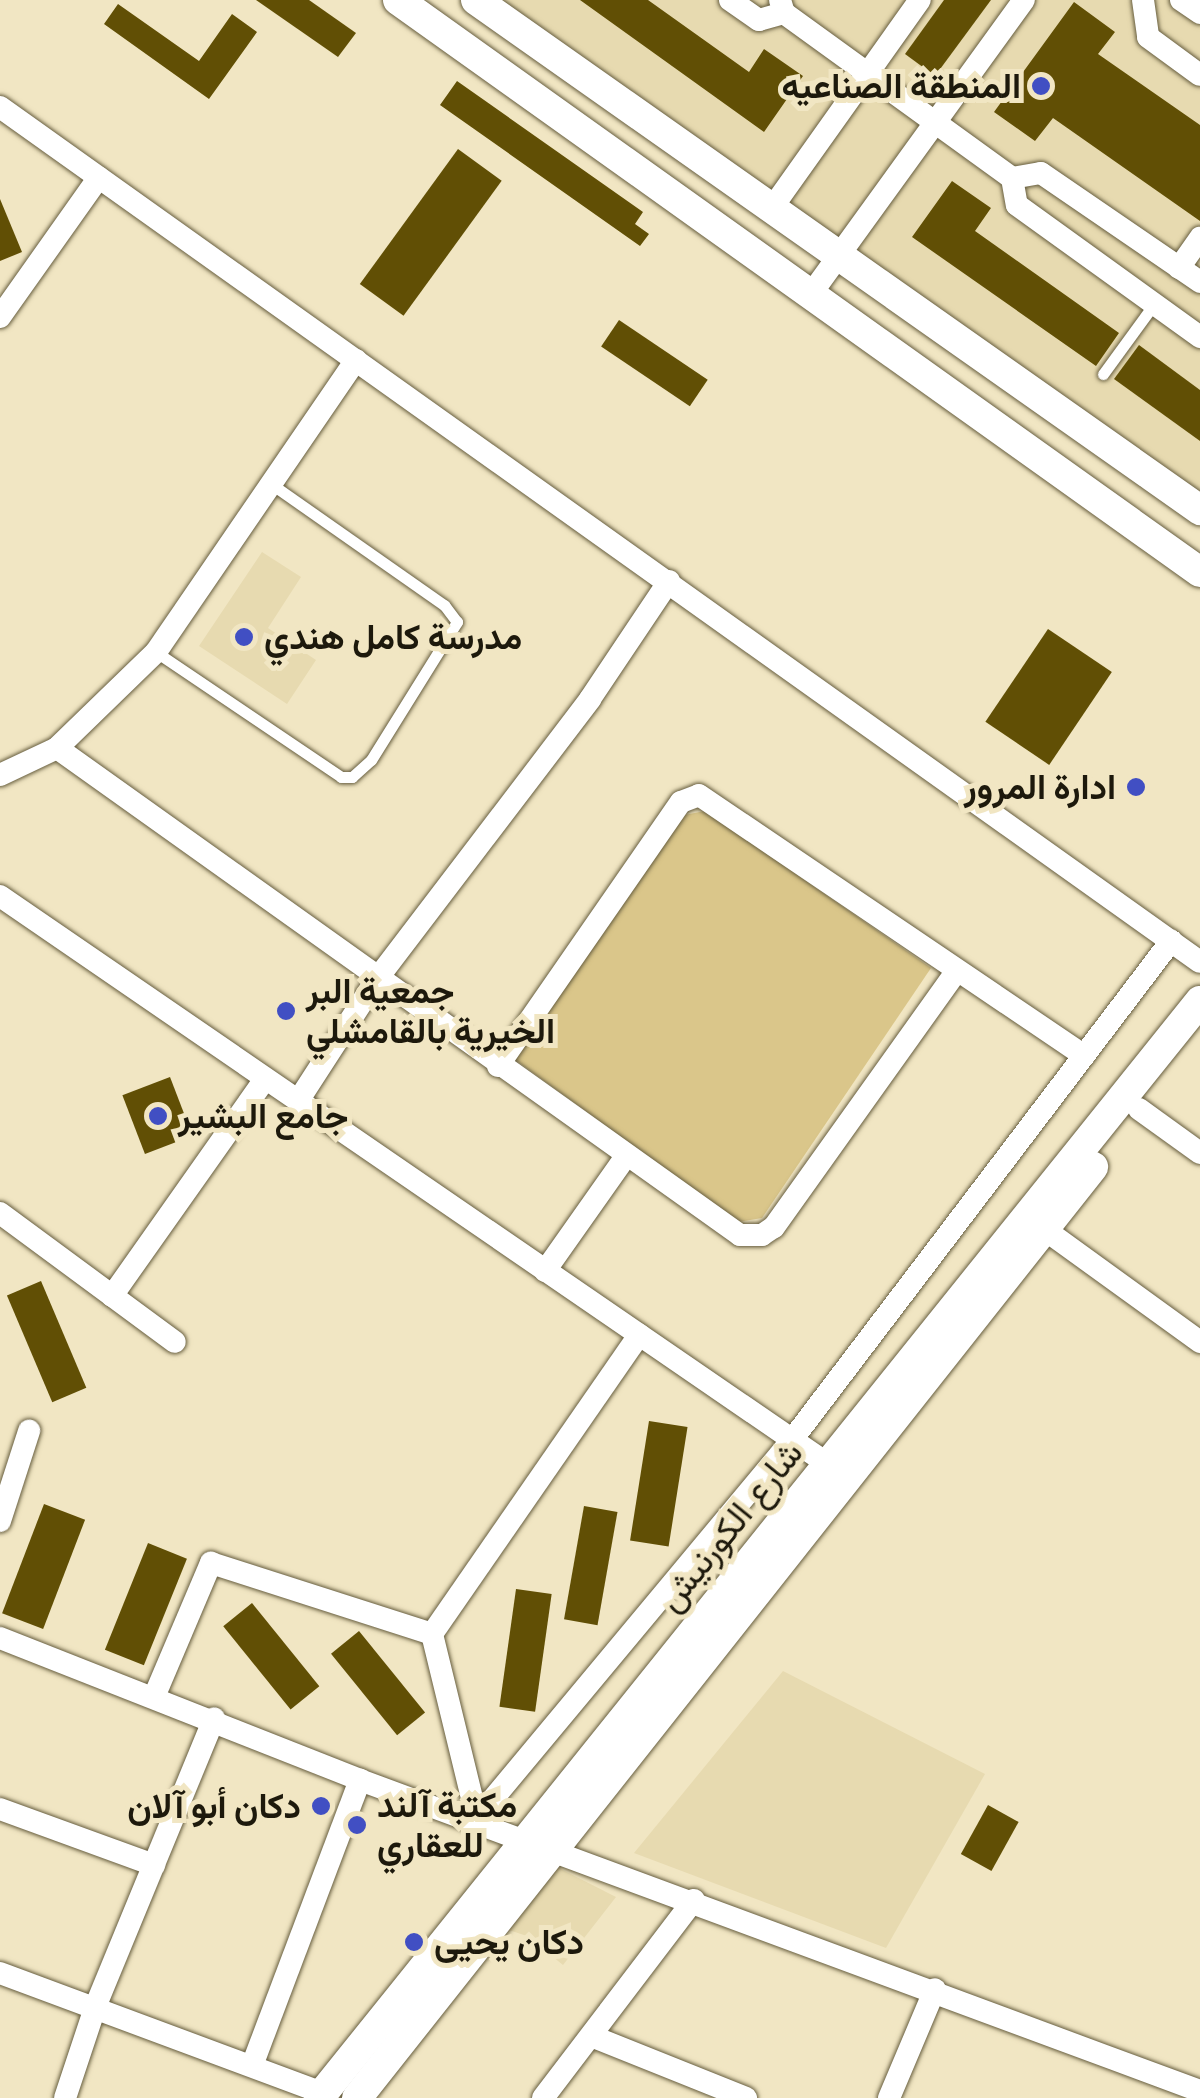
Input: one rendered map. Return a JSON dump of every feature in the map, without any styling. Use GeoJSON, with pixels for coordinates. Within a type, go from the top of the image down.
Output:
{"type":"FeatureCollection","features":[{"type":"Feature","properties":{"kind":"street"},"geometry":{"type":"LineString","coordinates":[[398,0],[1200,572]]}},
{"type":"Feature","properties":{"kind":"street"},"geometry":{"type":"LineString","coordinates":[[476,0],[1200,510]]}},
{"type":"Feature","properties":{"kind":"street"},"geometry":{"type":"LineString","coordinates":[[730,0],[758,20],[782,7],[1012,178],[1017,205],[1200,337]]}},
{"type":"Feature","properties":{"kind":"street"},"geometry":{"type":"LineString","coordinates":[[772,208],[920,0]]}},
{"type":"Feature","properties":{"kind":"street"},"geometry":{"type":"LineString","coordinates":[[811,294],[1024,0]]}},
{"type":"Feature","properties":{"kind":"street"},"geometry":{"type":"LineString","coordinates":[[1143,0],[1148,38],[1200,75]]}},
{"type":"Feature","properties":{"kind":"street"},"geometry":{"type":"LineString","coordinates":[[1181,0],[1200,14]]}},
{"type":"Feature","properties":{"kind":"street"},"geometry":{"type":"LineString","coordinates":[[0,107],[1200,962]]}},
{"type":"Feature","properties":{"kind":"street"},"geometry":{"type":"LineString","coordinates":[[1012,178],[1041,172],[1200,282]]}},
{"type":"Feature","properties":{"kind":"street"},"geometry":{"type":"LineString","coordinates":[[0,317],[99,177]]}},
{"type":"Feature","properties":{"kind":"street"},"geometry":{"type":"LineString","coordinates":[[1179,268],[1200,238]]}},
{"type":"Feature","properties":{"kind":"street"},"geometry":{"type":"LineString","coordinates":[[0,775],[56,748],[156,652],[356,360]]}},
{"type":"Feature","properties":{"kind":"street"},"geometry":{"type":"LineString","coordinates":[[298,1101],[377,979],[590,698],[669,581]]}},
{"type":"Feature","properties":{"kind":"street"},"geometry":{"type":"LineString","coordinates":[[56,748],[740,1235],[768,1232],[957,970]]}},
{"type":"Feature","properties":{"kind":"street"},"geometry":{"type":"LineString","coordinates":[[498,1066],[680,802],[692,795],[711,800],[1084,1056]]}},
{"type":"Feature","properties":{"kind":"street"},"geometry":{"type":"LineString","coordinates":[[0,896],[838,1471]]}},
{"type":"Feature","properties":{"kind":"street"},"geometry":{"type":"LineString","coordinates":[[477,1818],[792,1440],[1171,941]]}},
{"type":"Feature","properties":{"kind":"street","name":"شارع الكورنيش"},"geometry":{"type":"LineString","coordinates":[[325,2096],[538,1844],[838,1471],[1200,1001]]}},
{"type":"Feature","properties":{"kind":"street","name":"شارع الكورنيش"},"geometry":{"type":"LineString","coordinates":[[838,1471],[1044,1230],[1200,1034]]}},
{"type":"Feature","properties":{"kind":"street"},"geometry":{"type":"LineString","coordinates":[[112,1296],[266,1078]]}},
{"type":"Feature","properties":{"kind":"street"},"geometry":{"type":"LineString","coordinates":[[1139,1109],[1200,1154]]}},
{"type":"Feature","properties":{"kind":"street"},"geometry":{"type":"LineString","coordinates":[[545,1271],[626,1156]]}},
{"type":"Feature","properties":{"kind":"street"},"geometry":{"type":"LineString","coordinates":[[0,1213],[175,1342]]}},
{"type":"Feature","properties":{"kind":"street"},"geometry":{"type":"LineString","coordinates":[[1044,1230],[1200,1342]]}},
{"type":"Feature","properties":{"kind":"street"},"geometry":{"type":"LineString","coordinates":[[477,1818],[432,1634],[639,1335]]}},
{"type":"Feature","properties":{"kind":"street"},"geometry":{"type":"LineString","coordinates":[[0,1520],[29,1430]]}},
{"type":"Feature","properties":{"kind":"street"},"geometry":{"type":"LineString","coordinates":[[154,1697],[211,1563],[432,1634]]}},
{"type":"Feature","properties":{"kind":"street"},"geometry":{"type":"LineString","coordinates":[[0,1638],[214,1718],[360,1780],[477,1818],[1200,2090]]}},
{"type":"Feature","properties":{"kind":"street"},"geometry":{"type":"LineString","coordinates":[[65,2098],[96,2006],[214,1718]]}},
{"type":"Feature","properties":{"kind":"street"},"geometry":{"type":"LineString","coordinates":[[253,2064],[360,1780]]}},
{"type":"Feature","properties":{"kind":"street"},"geometry":{"type":"LineString","coordinates":[[0,1809],[154,1865]]}},
{"type":"Feature","properties":{"kind":"street","name":"شارع الكورنيش"},"geometry":{"type":"LineString","coordinates":[[357,2098],[538,1844]]}},
{"type":"Feature","properties":{"kind":"street"},"geometry":{"type":"LineString","coordinates":[[543,2098],[694,1900]]}},
{"type":"Feature","properties":{"kind":"street"},"geometry":{"type":"LineString","coordinates":[[0,1973],[253,2064],[325,2096]]}},
{"type":"Feature","properties":{"kind":"street"},"geometry":{"type":"LineString","coordinates":[[888,2098],[935,1989]]}},
{"type":"Feature","properties":{"kind":"street"},"geometry":{"type":"LineString","coordinates":[[591,2036],[746,2098]]}},
{"type":"Feature","properties":{"kind":"lane"},"geometry":{"type":"LineString","coordinates":[[1103,374],[1154,304]]}},
{"type":"Feature","properties":{"kind":"lane"},"geometry":{"type":"LineString","coordinates":[[156,652],[341,776],[352,777],[371,760],[456,622],[438,601],[271,484]]}},
{"type":"Feature","properties":{"kind":"shaded area"},"geometry":{"type":"Polygon","coordinates":[[[501,0],[1200,0],[1200,492],[501,0]]]}},
{"type":"Feature","properties":{"kind":"shaded area","name":"مدرسة كامل هندي"},"geometry":{"type":"Polygon","coordinates":[[[262,552],[301,577],[268,628],[316,660],[287,704],[199,646],[262,552]]]}},
{"type":"Feature","properties":{"kind":"shaded area"},"geometry":{"type":"Polygon","coordinates":[[[705,811],[931,968],[762,1218],[738,1222],[510,1056],[679,816],[705,811]]]}},
{"type":"Feature","properties":{"kind":"shaded area"},"geometry":{"type":"Polygon","coordinates":[[[783,1671],[985,1774],[886,1948],[634,1853],[783,1671]]]}},
{"type":"Feature","properties":{"kind":"shaded area"},"geometry":{"type":"Polygon","coordinates":[[[551,1864],[616,1897],[563,1965],[527,1936],[503,1928],[551,1864]]]}},
{"type":"Feature","properties":{"kind":"building"},"geometry":{"type":"Polygon","coordinates":[[[256,0],[309,0],[356,33],[338,57],[256,0]]]}},
{"type":"Feature","properties":{"kind":"building"},"geometry":{"type":"Polygon","coordinates":[[[580,0],[648,0],[749,72],[764,49],[803,76],[764,132],[580,0]]]}},
{"type":"Feature","properties":{"kind":"building"},"geometry":{"type":"Polygon","coordinates":[[[944,0],[991,0],[935,76],[905,54],[944,0]]]}},
{"type":"Feature","properties":{"kind":"building"},"geometry":{"type":"Polygon","coordinates":[[[1074,2],[1115,32],[1098,54],[1200,125],[1200,221],[1053,118],[1035,141],[994,112],[1074,2]]]}},
{"type":"Feature","properties":{"kind":"building"},"geometry":{"type":"Polygon","coordinates":[[[118,4],[199,61],[232,14],[257,32],[209,99],[104,24],[118,4]]]}},
{"type":"Feature","properties":{"kind":"building"},"geometry":{"type":"Polygon","coordinates":[[[457,81],[643,212],[635,224],[649,234],[640,246],[440,105],[457,81]]]}},
{"type":"Feature","properties":{"kind":"building"},"geometry":{"type":"Polygon","coordinates":[[[458,149],[502,181],[404,316],[360,284],[458,149]]]}},
{"type":"Feature","properties":{"kind":"building"},"geometry":{"type":"Polygon","coordinates":[[[952,181],[991,208],[975,231],[1119,333],[1096,366],[912,237],[952,181]]]}},
{"type":"Feature","properties":{"kind":"building"},"geometry":{"type":"Polygon","coordinates":[[[0,199],[22,252],[0,261],[0,199]]]}},
{"type":"Feature","properties":{"kind":"building"},"geometry":{"type":"Polygon","coordinates":[[[619,320],[708,380],[690,406],[601,347],[619,320]]]}},
{"type":"Feature","properties":{"kind":"building"},"geometry":{"type":"Polygon","coordinates":[[[1139,345],[1200,390],[1200,441],[1114,379],[1139,345]]]}},
{"type":"Feature","properties":{"kind":"building"},"geometry":{"type":"Polygon","coordinates":[[[1048,629],[1112,672],[1049,765],[985,722],[1048,629]]]}},
{"type":"Feature","properties":{"kind":"building","name":"جامع البشير"},"geometry":{"type":"Polygon","coordinates":[[[170,1077],[193,1136],[145,1154],[122,1095],[170,1077]]]}},
{"type":"Feature","properties":{"kind":"building"},"geometry":{"type":"Polygon","coordinates":[[[41,1281],[86,1388],[52,1402],[7,1295],[41,1281]]]}},
{"type":"Feature","properties":{"kind":"building"},"geometry":{"type":"Polygon","coordinates":[[[649,1421],[688,1427],[669,1547],[630,1541],[649,1421]]]}},
{"type":"Feature","properties":{"kind":"building"},"geometry":{"type":"Polygon","coordinates":[[[44,1504],[85,1520],[43,1629],[2,1613],[44,1504]]]}},
{"type":"Feature","properties":{"kind":"building"},"geometry":{"type":"Polygon","coordinates":[[[584,1506],[617,1512],[598,1625],[564,1619],[584,1506]]]}},
{"type":"Feature","properties":{"kind":"building"},"geometry":{"type":"Polygon","coordinates":[[[148,1543],[187,1559],[144,1665],[105,1650],[148,1543]]]}},
{"type":"Feature","properties":{"kind":"building"},"geometry":{"type":"Polygon","coordinates":[[[516,1589],[552,1594],[535,1712],[499,1707],[516,1589]]]}},
{"type":"Feature","properties":{"kind":"building"},"geometry":{"type":"Polygon","coordinates":[[[252,1603],[319,1686],[291,1709],[223,1626],[252,1603]]]}},
{"type":"Feature","properties":{"kind":"building"},"geometry":{"type":"Polygon","coordinates":[[[359,1631],[425,1713],[397,1735],[331,1654],[359,1631]]]}},
{"type":"Feature","properties":{"kind":"building"},"geometry":{"type":"Polygon","coordinates":[[[988,1805],[1019,1822],[991,1871],[961,1854],[988,1805]]]}},
{"type":"Feature","properties":{"kind":"place","name":"المنطقة الصناعيه"},"geometry":{"type":"Point","coordinates":[1041,86]}},
{"type":"Feature","properties":{"kind":"place","name":"مدرسة كامل هندي"},"geometry":{"type":"Point","coordinates":[244,637]}},
{"type":"Feature","properties":{"kind":"place","name":"ادارة المرور"},"geometry":{"type":"Point","coordinates":[1136,787]}},
{"type":"Feature","properties":{"kind":"place","name":"جمعية البر الخيرية بالقامشلي"},"geometry":{"type":"Point","coordinates":[286,1011]}},
{"type":"Feature","properties":{"kind":"place","name":"جامع البشير"},"geometry":{"type":"Point","coordinates":[158,1116]}},
{"type":"Feature","properties":{"kind":"place","name":"دكان أبو آلان"},"geometry":{"type":"Point","coordinates":[321,1806]}},
{"type":"Feature","properties":{"kind":"place","name":"مكتبة آلند للعقاري"},"geometry":{"type":"Point","coordinates":[357,1825]}},
{"type":"Feature","properties":{"kind":"place","name":"دكان يحيى"},"geometry":{"type":"Point","coordinates":[414,1942]}}]}
